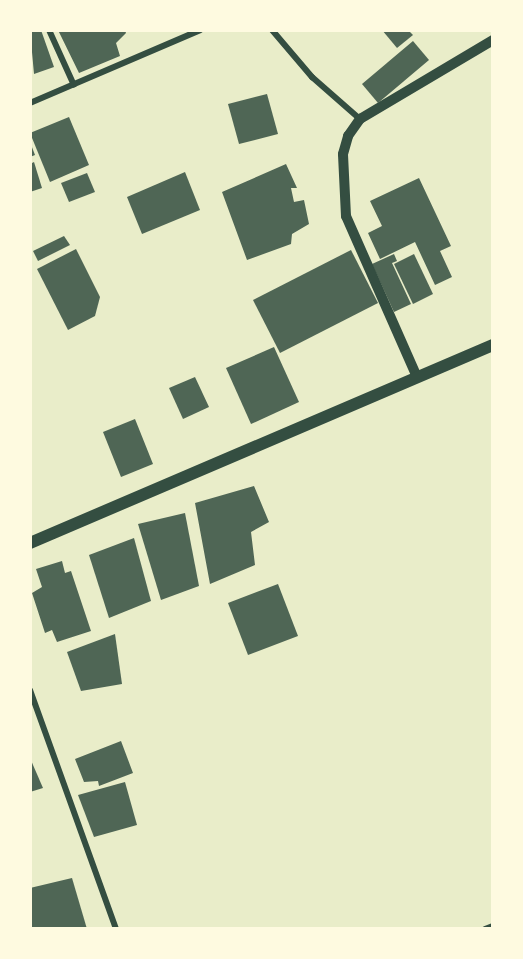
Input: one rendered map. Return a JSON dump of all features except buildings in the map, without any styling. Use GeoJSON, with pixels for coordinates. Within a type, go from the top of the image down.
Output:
{"type":"FeatureCollection","features":[{"type":"Feature","properties":{"kind":"main road"},"geometry":{"type":"LineString","coordinates":[[30,543],[493,345]]}},
{"type":"Feature","properties":{"kind":"street"},"geometry":{"type":"LineString","coordinates":[[49,30],[74,85]]}},
{"type":"Feature","properties":{"kind":"street"},"geometry":{"type":"LineString","coordinates":[[30,103],[200,30]]}},
{"type":"Feature","properties":{"kind":"street"},"geometry":{"type":"LineString","coordinates":[[272,30],[312,77],[360,119]]}},
{"type":"Feature","properties":{"kind":"street"},"geometry":{"type":"LineString","coordinates":[[417,377],[346,216],[343,154],[348,136],[360,119],[493,40]]}},
{"type":"Feature","properties":{"kind":"street"},"geometry":{"type":"LineString","coordinates":[[30,690],[116,929]]}},
{"type":"Feature","properties":{"kind":"street"},"geometry":{"type":"LineString","coordinates":[[485,929],[493,926]]}}]}
